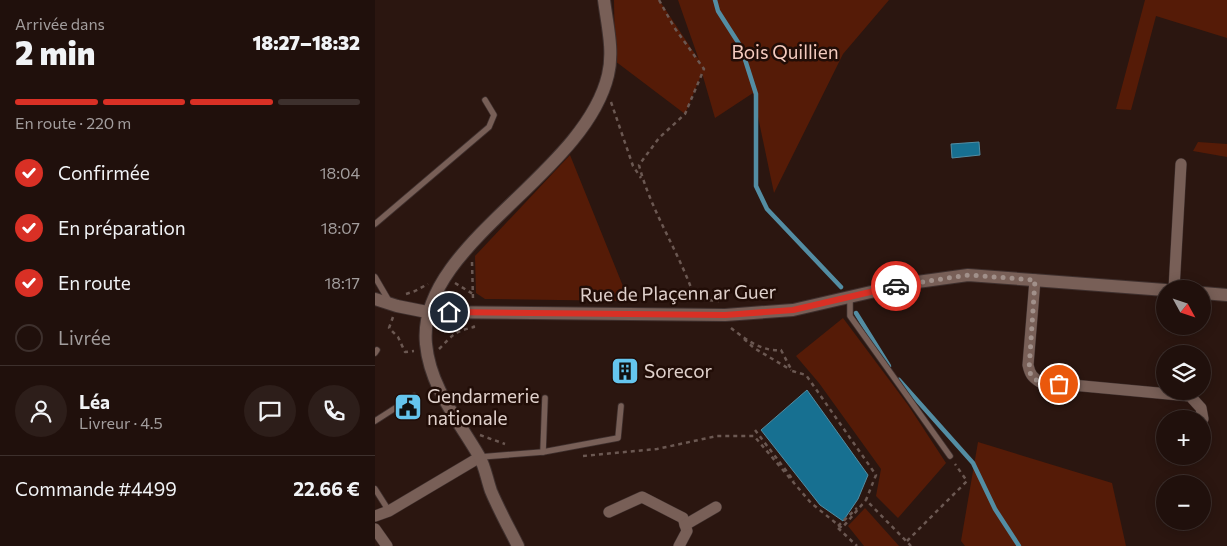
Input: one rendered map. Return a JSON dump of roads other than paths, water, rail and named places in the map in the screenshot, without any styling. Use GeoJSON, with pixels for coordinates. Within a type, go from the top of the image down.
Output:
{"type":"FeatureCollection","features":[{"type":"Feature","properties":{"kind":"main road"},"geometry":{"type":"LineString","coordinates":[[518,546],[492,493],[480,457],[456,422],[437,384],[427,350],[427,312],[445,277],[462,254],[571,143],[589,121],[608,74],[610,48],[604,0]]}},
{"type":"Feature","properties":{"kind":"main road","name":"Rue de Plaçenn ar Guer"},"geometry":{"type":"LineString","coordinates":[[375,299],[427,312],[725,315],[793,310],[910,283],[968,275],[1156,289]]}},
{"type":"Feature","properties":{"kind":"main road"},"geometry":{"type":"LineString","coordinates":[[1211,294],[1227,295]]}},
{"type":"Feature","properties":{"kind":"street"},"geometry":{"type":"LineString","coordinates":[[1174,280],[1181,164]]}},
{"type":"Feature","properties":{"kind":"street"},"geometry":{"type":"LineString","coordinates":[[1035,280],[1028,365],[1031,376],[1040,382],[1190,396],[1201,410]]}},
{"type":"Feature","properties":{"kind":"street"},"geometry":{"type":"LineString","coordinates":[[375,516],[389,511],[480,457]]}},
{"type":"Feature","properties":{"kind":"street"},"geometry":{"type":"LineString","coordinates":[[609,512],[642,497],[683,518],[687,531],[679,546]]}},
{"type":"Feature","properties":{"kind":"street"},"geometry":{"type":"LineString","coordinates":[[685,525],[717,507]]}},
{"type":"Feature","properties":{"kind":"street"},"geometry":{"type":"LineString","coordinates":[[375,529],[387,546]]}},
{"type":"Feature","properties":{"kind":"lane"},"geometry":{"type":"LineString","coordinates":[[375,224],[489,128],[494,115],[485,100]]}},
{"type":"Feature","properties":{"kind":"lane"},"geometry":{"type":"LineString","coordinates":[[375,277],[394,305]]}},
{"type":"Feature","properties":{"kind":"lane"},"geometry":{"type":"LineString","coordinates":[[850,297],[850,316],[950,456]]}},
{"type":"Feature","properties":{"kind":"lane"},"geometry":{"type":"LineString","coordinates":[[375,421],[414,396]]}},
{"type":"Feature","properties":{"kind":"lane"},"geometry":{"type":"LineString","coordinates":[[543,452],[545,398]]}},
{"type":"Feature","properties":{"kind":"lane"},"geometry":{"type":"LineString","coordinates":[[480,457],[543,452],[618,438],[621,406]]}},
{"type":"Feature","properties":{"kind":"lane"},"geometry":{"type":"LineString","coordinates":[[375,488],[389,511]]}},
{"type":"Feature","properties":{"kind":"water"},"geometry":{"type":"Polygon","coordinates":[[[979,142],[980,155],[952,158],[951,144],[979,142]]]}},
{"type":"Feature","properties":{"kind":"water"},"geometry":{"type":"Polygon","coordinates":[[[807,390],[868,475],[858,499],[843,521],[820,505],[761,430],[807,390]]]}},
{"type":"Feature","properties":{"kind":"waterway"},"geometry":{"type":"LineString","coordinates":[[715,0],[718,11],[741,47],[756,94],[756,186],[767,209],[841,287]]}},
{"type":"Feature","properties":{"kind":"waterway"},"geometry":{"type":"LineString","coordinates":[[856,313],[889,366]]}},
{"type":"Feature","properties":{"kind":"waterway"},"geometry":{"type":"LineString","coordinates":[[899,380],[973,463],[995,509],[1019,546]]}},
{"type":"Feature","properties":{"kind":"place","name":"Sorecor"},"geometry":{"type":"Point","coordinates":[625,371]}},
{"type":"Feature","properties":{"kind":"place","name":"Gendarmerie nationale"},"geometry":{"type":"Point","coordinates":[408,407]}},
{"type":"Feature","properties":{"kind":"park label","name":"Bois Quillien"},"geometry":{"type":"Point","coordinates":[785,52]}}]}
